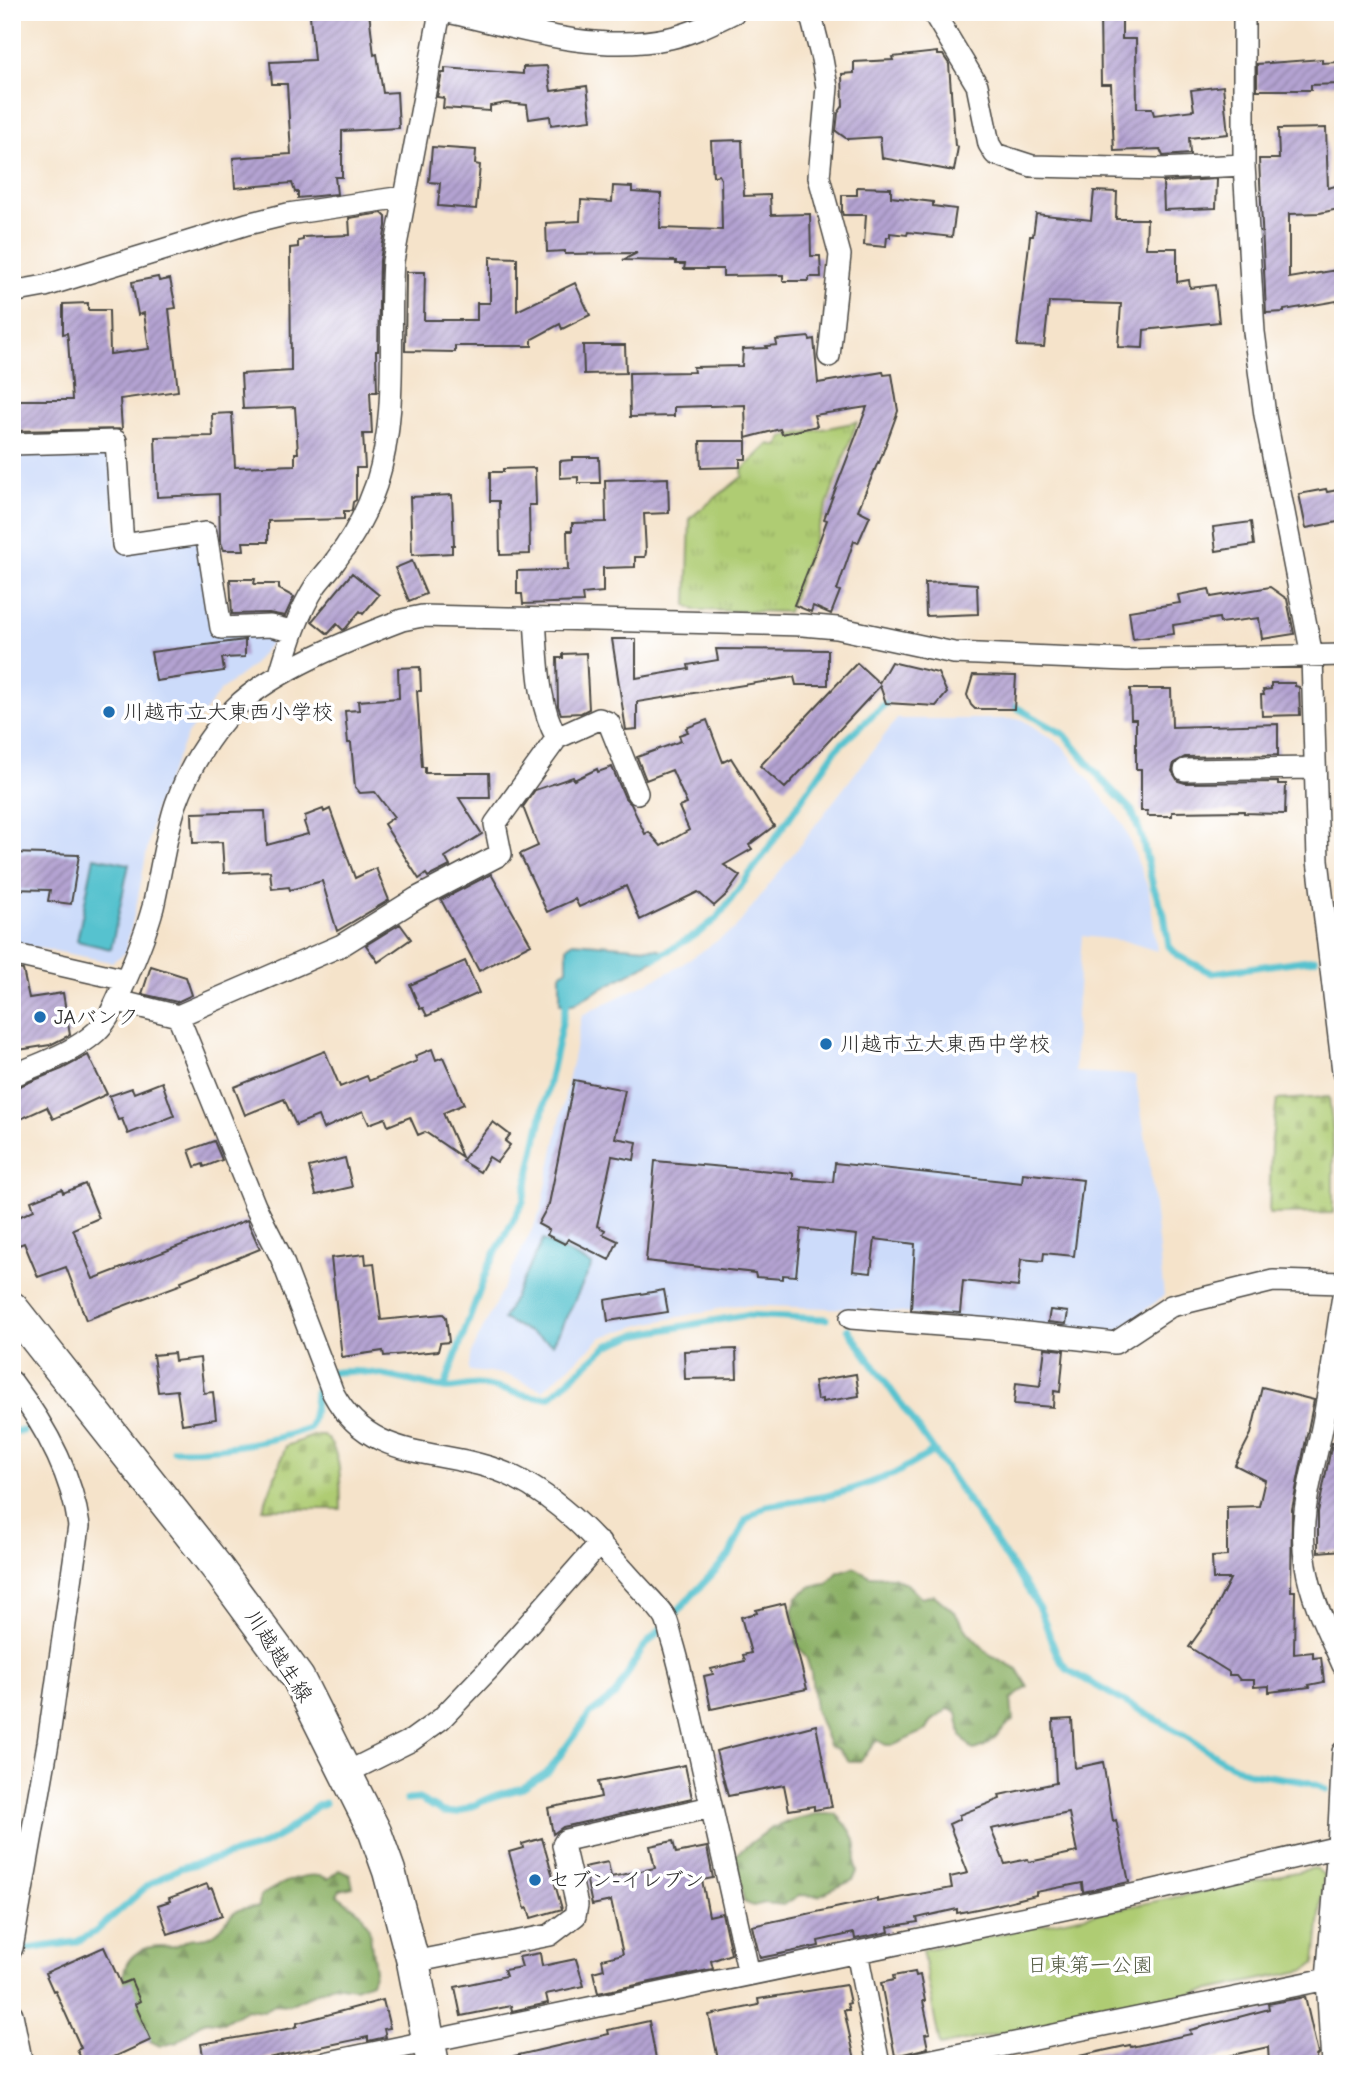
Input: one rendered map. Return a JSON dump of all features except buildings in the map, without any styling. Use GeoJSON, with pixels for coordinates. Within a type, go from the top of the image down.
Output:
{"type":"FeatureCollection","features":[{"type":"Feature","properties":{"kind":"main road","name":"川越越生線"},"geometry":{"type":"LineString","coordinates":[[12,1308],[260,1623],[298,1678],[374,1832],[389,1871],[413,1962],[430,2052]]}},
{"type":"Feature","properties":{"kind":"street"},"geometry":{"type":"LineString","coordinates":[[280,674],[292,631],[316,585],[355,530],[376,484],[387,429],[391,386],[390,303],[393,261],[440,12]]}},
{"type":"Feature","properties":{"kind":"street"},"geometry":{"type":"LineString","coordinates":[[449,12],[560,38],[603,43],[669,38],[691,32],[735,12]]}},
{"type":"Feature","properties":{"kind":"street"},"geometry":{"type":"LineString","coordinates":[[810,12],[827,87],[819,177],[840,255],[829,356]]}},
{"type":"Feature","properties":{"kind":"street"},"geometry":{"type":"LineString","coordinates":[[933,12],[977,85],[989,144],[995,154],[1032,166],[1160,169],[1244,165]]}},
{"type":"Feature","properties":{"kind":"street"},"geometry":{"type":"LineString","coordinates":[[1244,12],[1244,165],[1254,332],[1265,415],[1312,656],[1318,860],[1343,1071]]}},
{"type":"Feature","properties":{"kind":"street"},"geometry":{"type":"LineString","coordinates":[[12,292],[45,286],[247,223],[404,197]]}},
{"type":"Feature","properties":{"kind":"street"},"geometry":{"type":"LineString","coordinates":[[12,444],[116,441],[122,545],[206,533],[221,628],[270,626],[292,631]]}},
{"type":"Feature","properties":{"kind":"street"},"geometry":{"type":"LineString","coordinates":[[12,1076],[83,1042],[98,1030],[118,1001],[135,964],[152,909],[175,806],[185,781],[207,743],[234,709],[254,691],[280,674],[402,620],[422,616],[837,628],[954,653],[1127,660],[1343,655]]}},
{"type":"Feature","properties":{"kind":"street"},"geometry":{"type":"LineString","coordinates":[[536,619],[542,690],[550,726],[557,738]]}},
{"type":"Feature","properties":{"kind":"street"},"geometry":{"type":"LineString","coordinates":[[118,1001],[178,1016],[342,945],[417,898],[501,854],[495,824],[557,738],[599,719],[607,720],[638,793]]}},
{"type":"Feature","properties":{"kind":"street"},"geometry":{"type":"LineString","coordinates":[[1185,770],[1315,768]]}},
{"type":"Feature","properties":{"kind":"street"},"geometry":{"type":"LineString","coordinates":[[12,954],[125,981]]}},
{"type":"Feature","properties":{"kind":"street"},"geometry":{"type":"LineString","coordinates":[[178,1016],[255,1206],[281,1258],[322,1358],[333,1393],[343,1411],[372,1435],[414,1452],[466,1460],[514,1477],[570,1516],[600,1543],[667,1624],[684,1686],[749,1974]]}},
{"type":"Feature","properties":{"kind":"street"},"geometry":{"type":"LineString","coordinates":[[851,1318],[991,1329],[1115,1343],[1171,1306],[1273,1281],[1343,1283]]}},
{"type":"Feature","properties":{"kind":"street"},"geometry":{"type":"LineString","coordinates":[[1343,1296],[1323,1424],[1308,1487],[1304,1523],[1306,1566],[1313,1597],[1343,1665]]}},
{"type":"Feature","properties":{"kind":"street"},"geometry":{"type":"LineString","coordinates":[[12,1382],[48,1438],[69,1483],[79,1526],[48,1743],[13,1942]]}},
{"type":"Feature","properties":{"kind":"street"},"geometry":{"type":"LineString","coordinates":[[346,1773],[412,1740],[441,1719],[600,1543]]}},
{"type":"Feature","properties":{"kind":"street"},"geometry":{"type":"LineString","coordinates":[[1332,2064],[1327,1979],[1341,1847],[1343,1752]]}},
{"type":"Feature","properties":{"kind":"street"},"geometry":{"type":"LineString","coordinates":[[413,1962],[550,1935],[575,1916],[577,1905],[563,1845],[566,1840],[711,1807]]}},
{"type":"Feature","properties":{"kind":"street"},"geometry":{"type":"LineString","coordinates":[[320,2064],[430,2052],[749,1974],[1146,1892],[1341,1847]]}},
{"type":"Feature","properties":{"kind":"street"},"geometry":{"type":"LineString","coordinates":[[857,1952],[879,2064]]}},
{"type":"Feature","properties":{"kind":"street"},"geometry":{"type":"LineString","coordinates":[[914,2064],[1327,1979]]}},
{"type":"Feature","properties":{"kind":"street"},"geometry":{"type":"LineString","coordinates":[[12,2014],[22,2064]]}},
{"type":"Feature","properties":{"kind":"shaded area","name":"川越市立大東西小学校"},"geometry":{"type":"Polygon","coordinates":[[[110,448],[118,551],[201,540],[215,633],[263,633],[274,639],[251,667],[222,689],[187,735],[155,808],[125,953],[112,962],[12,943],[12,451],[110,448]]]}},
{"type":"Feature","properties":{"kind":"shaded area","name":"川越市立大東西中学校"},"geometry":{"type":"Polygon","coordinates":[[[897,719],[1021,719],[1062,745],[1123,824],[1149,890],[1157,951],[1125,941],[1082,936],[1075,1072],[1135,1075],[1149,1159],[1164,1296],[1115,1333],[860,1309],[737,1305],[640,1325],[602,1337],[543,1390],[504,1374],[468,1371],[471,1353],[541,1211],[582,1015],[675,969],[735,929],[897,719]]]}},
{"type":"Feature","properties":{"kind":"green space"},"geometry":{"type":"Polygon","coordinates":[[[857,422],[788,612],[695,610],[687,605],[690,518],[743,476],[742,470],[769,444],[778,446],[783,437],[857,422]]]}},
{"type":"Feature","properties":{"kind":"green space"},"geometry":{"type":"Polygon","coordinates":[[[1329,1097],[1333,1132],[1333,1213],[1269,1214],[1271,1146],[1277,1100],[1329,1097]]]}},
{"type":"Feature","properties":{"kind":"green space"},"geometry":{"type":"Polygon","coordinates":[[[323,1435],[334,1450],[339,1469],[341,1509],[263,1509],[286,1446],[323,1435]]]}},
{"type":"Feature","properties":{"kind":"green space"},"geometry":{"type":"Polygon","coordinates":[[[854,1567],[870,1576],[893,1577],[907,1584],[921,1598],[934,1595],[955,1613],[968,1632],[989,1654],[1017,1669],[1028,1687],[1011,1699],[1013,1721],[990,1742],[973,1750],[961,1735],[957,1712],[948,1709],[931,1722],[927,1730],[894,1745],[886,1745],[877,1740],[860,1761],[849,1761],[838,1749],[829,1745],[815,1710],[811,1673],[806,1657],[796,1643],[797,1630],[792,1611],[797,1597],[812,1586],[827,1584],[838,1572],[854,1567]]]}},
{"type":"Feature","properties":{"kind":"green space"},"geometry":{"type":"Polygon","coordinates":[[[816,1814],[836,1814],[852,1834],[856,1844],[857,1872],[853,1880],[818,1896],[799,1895],[784,1905],[765,1903],[753,1906],[744,1902],[735,1855],[770,1829],[816,1814]]]}},
{"type":"Feature","properties":{"kind":"green space","name":"日東第一公園"},"geometry":{"type":"Polygon","coordinates":[[[1315,1868],[1324,1875],[1315,1963],[1306,1970],[940,2046],[922,1950],[1315,1868]]]}},
{"type":"Feature","properties":{"kind":"green space"},"geometry":{"type":"Polygon","coordinates":[[[339,1870],[350,1875],[353,1887],[340,1890],[337,1895],[361,1913],[369,1928],[375,1971],[371,1982],[355,1988],[333,1985],[289,2005],[275,2004],[264,2011],[247,2009],[223,2023],[206,2021],[178,2042],[160,2046],[142,2037],[125,1990],[125,1967],[131,1958],[151,1947],[174,1946],[189,1939],[210,1936],[233,1913],[259,1907],[260,1896],[275,1887],[311,1875],[328,1879],[339,1870]]]}},
{"type":"Feature","properties":{"kind":"water"},"geometry":{"type":"Polygon","coordinates":[[[94,857],[129,864],[111,949],[77,941],[94,857]]]}},
{"type":"Feature","properties":{"kind":"water"},"geometry":{"type":"Polygon","coordinates":[[[573,942],[659,949],[664,955],[573,1004],[560,1004],[560,974],[567,969],[567,947],[573,942]]]}},
{"type":"Feature","properties":{"kind":"water"},"geometry":{"type":"Polygon","coordinates":[[[543,1240],[592,1265],[553,1344],[503,1319],[543,1240]]]}},
{"type":"Feature","properties":{"kind":"waterway"},"geometry":{"type":"LineString","coordinates":[[655,958],[697,934],[717,918],[837,748],[886,703]]}},
{"type":"Feature","properties":{"kind":"waterway"},"geometry":{"type":"LineString","coordinates":[[1014,706],[1065,735],[1132,811],[1142,838],[1153,886],[1164,914],[1169,946],[1178,956],[1212,973],[1315,959]]}},
{"type":"Feature","properties":{"kind":"waterway"},"geometry":{"type":"LineString","coordinates":[[330,1373],[374,1373],[444,1388],[489,1265],[523,1202],[567,1000],[572,998]]}},
{"type":"Feature","properties":{"kind":"waterway"},"geometry":{"type":"LineString","coordinates":[[444,1388],[478,1385],[533,1397],[551,1396],[607,1346],[635,1335],[745,1315],[826,1319]]}},
{"type":"Feature","properties":{"kind":"waterway"},"geometry":{"type":"LineString","coordinates":[[848,1329],[934,1451]]}},
{"type":"Feature","properties":{"kind":"waterway"},"geometry":{"type":"LineString","coordinates":[[174,1450],[243,1445],[309,1428],[319,1375]]}},
{"type":"Feature","properties":{"kind":"waterway"},"geometry":{"type":"LineString","coordinates":[[12,1431],[23,1431]]}},
{"type":"Feature","properties":{"kind":"waterway"},"geometry":{"type":"LineString","coordinates":[[407,1800],[419,1799],[443,1812],[456,1813],[497,1795],[523,1788],[549,1771],[589,1715],[615,1695],[642,1649],[729,1556],[746,1520],[766,1506],[827,1496],[894,1474],[934,1451],[1031,1594],[1056,1652],[1068,1670],[1184,1735],[1225,1762],[1250,1773],[1307,1782],[1326,1789]]}},
{"type":"Feature","properties":{"kind":"waterway"},"geometry":{"type":"LineString","coordinates":[[14,1951],[76,1942],[95,1932],[147,1886],[164,1876],[180,1868],[259,1847],[284,1833],[317,1806],[325,1803]]}},
{"type":"Feature","properties":{"kind":"place","name":"川越市立大東西小学校"},"geometry":{"type":"Point","coordinates":[109,712]}},
{"type":"Feature","properties":{"kind":"place","name":"JAバンク"},"geometry":{"type":"Point","coordinates":[40,1017]}},
{"type":"Feature","properties":{"kind":"place","name":"川越市立大東西中学校"},"geometry":{"type":"Point","coordinates":[826,1044]}},
{"type":"Feature","properties":{"kind":"place","name":"セブン-イレブン"},"geometry":{"type":"Point","coordinates":[535,1880]}}]}
